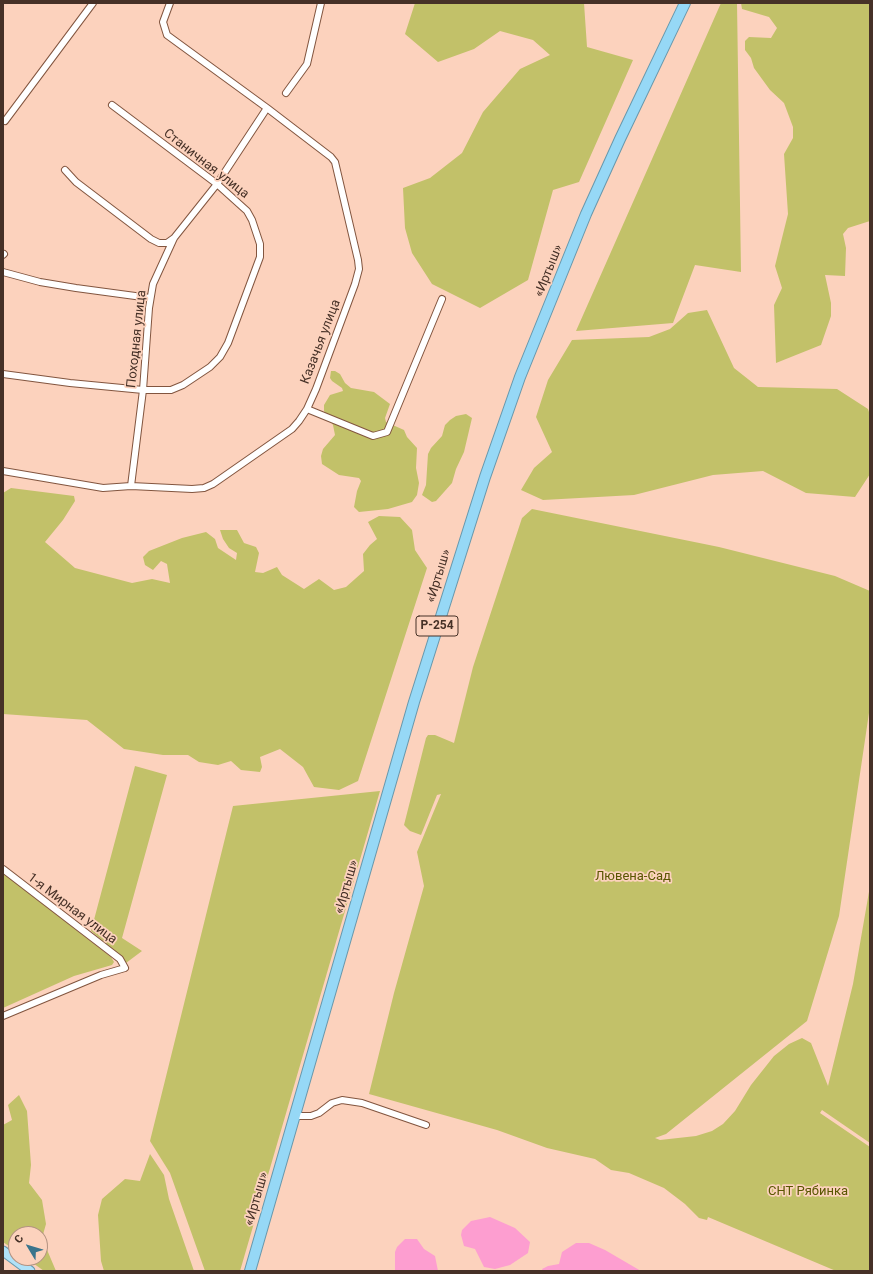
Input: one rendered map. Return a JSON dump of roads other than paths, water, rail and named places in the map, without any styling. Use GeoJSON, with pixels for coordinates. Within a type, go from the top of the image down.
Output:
{"type":"FeatureCollection","features":[{"type":"Feature","properties":{"kind":"highway","name":"«Иртыш»"},"geometry":{"type":"LineString","coordinates":[[250,1271],[416,694],[459,556],[520,377],[590,207],[620,139],[685,3]]}},
{"type":"Feature","properties":{"kind":"main road"},"geometry":{"type":"LineString","coordinates":[[3,1251],[30,1271]]}},
{"type":"Feature","properties":{"kind":"street"},"geometry":{"type":"LineString","coordinates":[[5,121],[93,3]]}},
{"type":"Feature","properties":{"kind":"street","name":"Казачья улица"},"geometry":{"type":"LineString","coordinates":[[3,471],[84,486],[103,488],[131,486],[192,489],[204,488],[213,484],[292,429],[307,409],[355,284],[359,269],[358,260],[335,162],[331,157],[267,108],[167,35],[163,22],[170,3]]}},
{"type":"Feature","properties":{"kind":"street"},"geometry":{"type":"LineString","coordinates":[[286,93],[308,64],[320,3]]}},
{"type":"Feature","properties":{"kind":"street","name":"Станичная улица"},"geometry":{"type":"LineString","coordinates":[[3,374],[70,383],[142,390],[171,390],[183,385],[220,357],[228,343],[260,257],[260,244],[247,211],[216,184],[112,105]]}},
{"type":"Feature","properties":{"kind":"street","name":"Походная улица"},"geometry":{"type":"LineString","coordinates":[[131,486],[142,390],[150,298],[153,284],[174,238],[216,184],[267,108]]}},
{"type":"Feature","properties":{"kind":"street"},"geometry":{"type":"LineString","coordinates":[[65,170],[76,182],[151,239],[159,243],[167,243],[174,238]]}},
{"type":"Feature","properties":{"kind":"street"},"geometry":{"type":"LineString","coordinates":[[3,272],[40,282],[150,298]]}},
{"type":"Feature","properties":{"kind":"street"},"geometry":{"type":"LineString","coordinates":[[307,409],[373,436],[387,432],[442,299]]}},
{"type":"Feature","properties":{"kind":"street","name":"1-я Мирная улица"},"geometry":{"type":"LineString","coordinates":[[3,869],[120,959],[125,968],[101,975],[3,1016]]}},
{"type":"Feature","properties":{"kind":"street"},"geometry":{"type":"LineString","coordinates":[[294,1116],[311,1116],[319,1113],[332,1103],[342,1100],[362,1103],[426,1124]]}},
{"type":"Feature","properties":{"kind":"park label","name":"Лювена-Сад"},"geometry":{"type":"Point","coordinates":[633,877]}},
{"type":"Feature","properties":{"kind":"park label","name":"СНТ Рябинка"},"geometry":{"type":"Point","coordinates":[808,1192]}}]}
